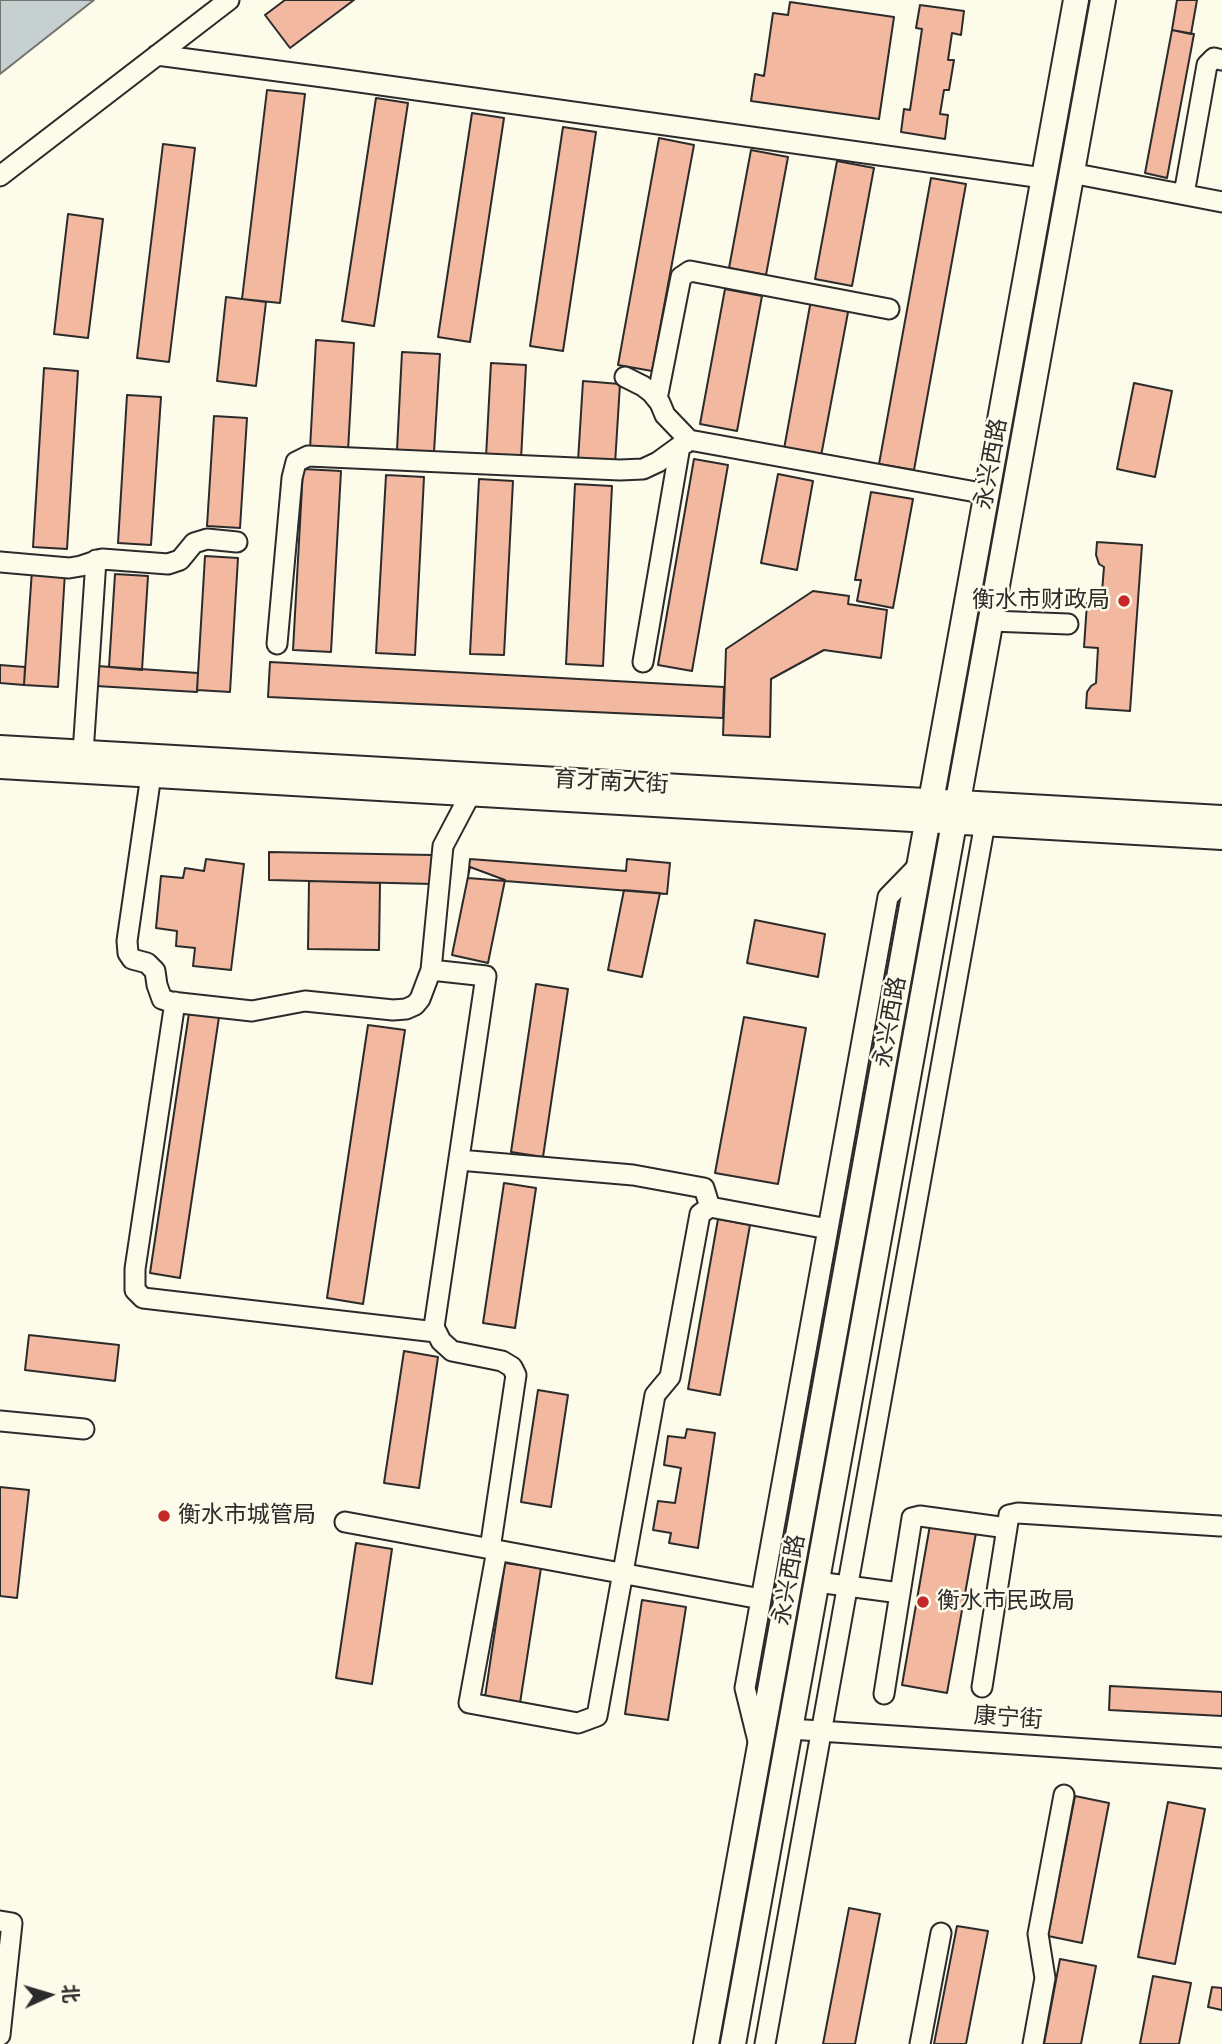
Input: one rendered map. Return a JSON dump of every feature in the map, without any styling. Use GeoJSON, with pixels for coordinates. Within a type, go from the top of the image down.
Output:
{"type":"FeatureCollection","features":[{"type":"Feature","properties":{"kind":"main road","name":"永兴西路"},"geometry":{"type":"LineString","coordinates":[[706,2044],[1076,0]]}},
{"type":"Feature","properties":{"kind":"main road","name":"永兴西路"},"geometry":{"type":"LineString","coordinates":[[733,2044],[1103,0]]}},
{"type":"Feature","properties":{"kind":"main road","name":"育才南大街"},"geometry":{"type":"LineString","coordinates":[[0,748],[930,811]]}},
{"type":"Feature","properties":{"kind":"main road","name":"育才南大街"},"geometry":{"type":"LineString","coordinates":[[0,766],[471,793],[957,812],[1222,818]]}},
{"type":"Feature","properties":{"kind":"main road","name":"育才南大街"},"geometry":{"type":"LineString","coordinates":[[957,812],[985,823],[1222,836]]}},
{"type":"Feature","properties":{"kind":"street"},"geometry":{"type":"LineString","coordinates":[[0,176],[229,0]]}},
{"type":"Feature","properties":{"kind":"street"},"geometry":{"type":"LineString","coordinates":[[157,55],[1043,178]]}},
{"type":"Feature","properties":{"kind":"street"},"geometry":{"type":"LineString","coordinates":[[1184,194],[1207,65],[1214,58],[1222,60]]}},
{"type":"Feature","properties":{"kind":"street"},"geometry":{"type":"LineString","coordinates":[[1071,173],[1222,202]]}},
{"type":"Feature","properties":{"kind":"street"},"geometry":{"type":"LineString","coordinates":[[657,399],[681,276],[690,271],[889,309]]}},
{"type":"Feature","properties":{"kind":"street"},"geometry":{"type":"LineString","coordinates":[[625,377],[643,386],[657,399],[685,443],[643,662]]}},
{"type":"Feature","properties":{"kind":"street"},"geometry":{"type":"LineString","coordinates":[[277,644],[292,478],[296,462],[308,456],[620,470],[643,469],[685,443],[987,494]]}},
{"type":"Feature","properties":{"kind":"street"},"geometry":{"type":"LineString","coordinates":[[0,562],[69,568],[102,559],[168,564],[180,560],[194,543],[206,539],[237,542]]}},
{"type":"Feature","properties":{"kind":"street"},"geometry":{"type":"LineString","coordinates":[[83,752],[96,560]]}},
{"type":"Feature","properties":{"kind":"street"},"geometry":{"type":"LineString","coordinates":[[991,621],[1068,624]]}},
{"type":"Feature","properties":{"kind":"street"},"geometry":{"type":"LineString","coordinates":[[151,775],[127,941],[128,953],[132,959],[147,963],[155,971],[162,999],[252,1011],[306,1001],[393,1010],[415,1005],[431,970],[443,846],[471,793]]}},
{"type":"Feature","properties":{"kind":"street"},"geometry":{"type":"LineString","coordinates":[[765,2044],[985,823]]}},
{"type":"Feature","properties":{"kind":"street"},"geometry":{"type":"LineString","coordinates":[[760,1749],[745,1688],[761,1599],[888,897],[920,863]]}},
{"type":"Feature","properties":{"kind":"street"},"geometry":{"type":"LineString","coordinates":[[431,970],[486,976],[434,1321],[436,1332],[452,1351],[502,1361],[512,1367],[516,1375],[494,1550],[469,1703],[578,1723],[597,1716],[656,1395],[670,1377],[700,1214],[710,1207],[828,1229]]}},
{"type":"Feature","properties":{"kind":"street"},"geometry":{"type":"LineString","coordinates":[[175,1002],[135,1269],[135,1290],[143,1298],[436,1332]]}},
{"type":"Feature","properties":{"kind":"street"},"geometry":{"type":"LineString","coordinates":[[459,1160],[632,1175],[704,1188],[710,1207]]}},
{"type":"Feature","properties":{"kind":"street"},"geometry":{"type":"LineString","coordinates":[[0,1421],[84,1429]]}},
{"type":"Feature","properties":{"kind":"street"},"geometry":{"type":"LineString","coordinates":[[982,1687],[1009,1514],[1220,1525]]}},
{"type":"Feature","properties":{"kind":"street"},"geometry":{"type":"LineString","coordinates":[[884,1694],[912,1518],[920,1516],[1007,1528]]}},
{"type":"Feature","properties":{"kind":"street"},"geometry":{"type":"LineString","coordinates":[[345,1522],[761,1599]]}},
{"type":"Feature","properties":{"kind":"street"},"geometry":{"type":"LineString","coordinates":[[817,1583],[900,1592]]}},
{"type":"Feature","properties":{"kind":"street","name":"康宁街"},"geometry":{"type":"LineString","coordinates":[[790,1729],[1222,1758]]}},
{"type":"Feature","properties":{"kind":"street"},"geometry":{"type":"LineString","coordinates":[[1033,2044],[1045,1978],[1038,1934],[1065,1795]]}},
{"type":"Feature","properties":{"kind":"street"},"geometry":{"type":"LineString","coordinates":[[0,1921],[12,1923],[0,2035]]}},
{"type":"Feature","properties":{"kind":"street"},"geometry":{"type":"LineString","coordinates":[[920,2044],[941,1933]]}},
{"type":"Feature","properties":{"kind":"shaded area"},"geometry":{"type":"Polygon","coordinates":[[[0,0],[94,0],[0,74],[0,0]]]}},
{"type":"Feature","properties":{"kind":"building"},"geometry":{"type":"Polygon","coordinates":[[[285,0],[354,0],[290,48],[265,15],[285,0]]]}},
{"type":"Feature","properties":{"kind":"building"},"geometry":{"type":"Polygon","coordinates":[[[1177,0],[1197,0],[1191,34],[1172,30],[1177,0]]]}},
{"type":"Feature","properties":{"kind":"building"},"geometry":{"type":"Polygon","coordinates":[[[790,2],[894,17],[879,119],[751,101],[755,74],[764,76],[773,13],[788,15],[790,2]]]}},
{"type":"Feature","properties":{"kind":"building"},"geometry":{"type":"Polygon","coordinates":[[[920,5],[964,11],[961,35],[952,33],[948,60],[954,60],[949,90],[944,90],[940,114],[948,115],[945,139],[901,132],[904,109],[910,110],[922,29],[916,28],[920,5]]]}},
{"type":"Feature","properties":{"kind":"building"},"geometry":{"type":"Polygon","coordinates":[[[1172,30],[1194,34],[1167,178],[1145,173],[1172,30]]]}},
{"type":"Feature","properties":{"kind":"building"},"geometry":{"type":"Polygon","coordinates":[[[267,90],[305,94],[280,303],[242,299],[267,90]]]}},
{"type":"Feature","properties":{"kind":"building"},"geometry":{"type":"Polygon","coordinates":[[[376,98],[408,103],[374,326],[342,321],[376,98]]]}},
{"type":"Feature","properties":{"kind":"building"},"geometry":{"type":"Polygon","coordinates":[[[472,113],[504,118],[470,342],[438,337],[472,113]]]}},
{"type":"Feature","properties":{"kind":"building"},"geometry":{"type":"Polygon","coordinates":[[[563,127],[596,132],[563,351],[530,346],[563,127]]]}},
{"type":"Feature","properties":{"kind":"building"},"geometry":{"type":"Polygon","coordinates":[[[659,138],[694,145],[652,371],[618,365],[659,138]]]}},
{"type":"Feature","properties":{"kind":"building"},"geometry":{"type":"Polygon","coordinates":[[[163,144],[195,148],[169,362],[137,358],[163,144]]]}},
{"type":"Feature","properties":{"kind":"building"},"geometry":{"type":"Polygon","coordinates":[[[751,150],[788,157],[766,275],[729,268],[751,150]]]}},
{"type":"Feature","properties":{"kind":"building"},"geometry":{"type":"Polygon","coordinates":[[[837,161],[874,168],[852,286],[815,279],[837,161]]]}},
{"type":"Feature","properties":{"kind":"building"},"geometry":{"type":"Polygon","coordinates":[[[931,178],[966,184],[914,470],[879,464],[931,178]]]}},
{"type":"Feature","properties":{"kind":"building"},"geometry":{"type":"Polygon","coordinates":[[[68,214],[103,219],[88,338],[54,334],[68,214]]]}},
{"type":"Feature","properties":{"kind":"building"},"geometry":{"type":"Polygon","coordinates":[[[725,289],[762,296],[737,431],[700,424],[725,289]]]}},
{"type":"Feature","properties":{"kind":"building"},"geometry":{"type":"Polygon","coordinates":[[[226,297],[266,302],[256,386],[217,381],[226,297]]]}},
{"type":"Feature","properties":{"kind":"building"},"geometry":{"type":"Polygon","coordinates":[[[811,300],[849,307],[821,456],[784,449],[811,300]]]}},
{"type":"Feature","properties":{"kind":"building"},"geometry":{"type":"Polygon","coordinates":[[[316,340],[354,343],[348,451],[310,449],[316,340]]]}},
{"type":"Feature","properties":{"kind":"building"},"geometry":{"type":"Polygon","coordinates":[[[402,352],[440,354],[434,452],[397,450],[402,352]]]}},
{"type":"Feature","properties":{"kind":"building"},"geometry":{"type":"Polygon","coordinates":[[[491,363],[526,365],[521,459],[486,457],[491,363]]]}},
{"type":"Feature","properties":{"kind":"building"},"geometry":{"type":"Polygon","coordinates":[[[44,368],[78,371],[67,549],[33,547],[44,368]]]}},
{"type":"Feature","properties":{"kind":"building"},"geometry":{"type":"Polygon","coordinates":[[[583,381],[620,384],[615,464],[578,461],[583,381]]]}},
{"type":"Feature","properties":{"kind":"building"},"geometry":{"type":"Polygon","coordinates":[[[1134,383],[1172,391],[1155,477],[1117,469],[1134,383]]]}},
{"type":"Feature","properties":{"kind":"building"},"geometry":{"type":"Polygon","coordinates":[[[127,395],[161,397],[151,545],[118,543],[127,395]]]}},
{"type":"Feature","properties":{"kind":"building"},"geometry":{"type":"Polygon","coordinates":[[[214,416],[247,418],[240,528],[207,526],[214,416]]]}},
{"type":"Feature","properties":{"kind":"building"},"geometry":{"type":"Polygon","coordinates":[[[694,459],[728,465],[692,671],[658,665],[694,459]]]}},
{"type":"Feature","properties":{"kind":"building"},"geometry":{"type":"Polygon","coordinates":[[[303,469],[341,471],[331,652],[293,650],[303,469]]]}},
{"type":"Feature","properties":{"kind":"building"},"geometry":{"type":"Polygon","coordinates":[[[778,474],[813,481],[797,570],[761,563],[778,474]]]}},
{"type":"Feature","properties":{"kind":"building"},"geometry":{"type":"Polygon","coordinates":[[[386,475],[424,477],[415,655],[376,653],[386,475]]]}},
{"type":"Feature","properties":{"kind":"building"},"geometry":{"type":"Polygon","coordinates":[[[479,479],[513,481],[504,655],[470,654],[479,479]]]}},
{"type":"Feature","properties":{"kind":"building"},"geometry":{"type":"Polygon","coordinates":[[[575,484],[612,486],[603,666],[566,664],[575,484]]]}},
{"type":"Feature","properties":{"kind":"building"},"geometry":{"type":"Polygon","coordinates":[[[871,492],[913,499],[893,608],[857,601],[861,580],[855,580],[871,492]]]}},
{"type":"Feature","properties":{"kind":"building"},"geometry":{"type":"Polygon","coordinates":[[[1097,542],[1142,545],[1130,711],[1086,708],[1087,692],[1096,683],[1098,648],[1084,647],[1087,603],[1101,604],[1104,567],[1099,564],[1096,555],[1097,542]]]}},
{"type":"Feature","properties":{"kind":"building"},"geometry":{"type":"Polygon","coordinates":[[[205,556],[238,558],[230,692],[197,690],[205,556]]]}},
{"type":"Feature","properties":{"kind":"building"},"geometry":{"type":"Polygon","coordinates":[[[32,570],[65,572],[58,687],[24,685],[32,570]]]}},
{"type":"Feature","properties":{"kind":"building"},"geometry":{"type":"Polygon","coordinates":[[[115,574],[148,576],[142,670],[109,667],[115,574]]]}},
{"type":"Feature","properties":{"kind":"building"},"geometry":{"type":"Polygon","coordinates":[[[813,591],[849,596],[848,604],[887,610],[881,658],[824,650],[771,679],[770,737],[723,735],[726,649],[813,591]]]}},
{"type":"Feature","properties":{"kind":"building"},"geometry":{"type":"Polygon","coordinates":[[[270,662],[724,687],[723,718],[268,697],[270,662]]]}},
{"type":"Feature","properties":{"kind":"building"},"geometry":{"type":"Polygon","coordinates":[[[0,665],[25,667],[24,685],[0,683],[0,665]]]}},
{"type":"Feature","properties":{"kind":"building"},"geometry":{"type":"Polygon","coordinates":[[[97,666],[198,673],[197,692],[96,686],[97,666]]]}},
{"type":"Feature","properties":{"kind":"building"},"geometry":{"type":"Polygon","coordinates":[[[269,852],[432,855],[432,884],[269,880],[269,852]]]}},
{"type":"Feature","properties":{"kind":"building"},"geometry":{"type":"Polygon","coordinates":[[[206,859],[244,864],[231,970],[193,966],[195,948],[176,946],[177,931],[156,928],[161,876],[183,878],[185,868],[204,871],[206,859]]]}},
{"type":"Feature","properties":{"kind":"building"},"geometry":{"type":"Polygon","coordinates":[[[470,859],[626,871],[627,859],[670,863],[667,894],[468,878],[470,859]]]}},
{"type":"Feature","properties":{"kind":"building"},"geometry":{"type":"Polygon","coordinates":[[[470,867],[505,880],[488,963],[452,955],[470,867]]]}},
{"type":"Feature","properties":{"kind":"building"},"geometry":{"type":"Polygon","coordinates":[[[309,881],[380,883],[379,950],[308,949],[309,881]]]}},
{"type":"Feature","properties":{"kind":"building"},"geometry":{"type":"Polygon","coordinates":[[[624,890],[660,893],[642,977],[608,970],[624,890]]]}},
{"type":"Feature","properties":{"kind":"building"},"geometry":{"type":"Polygon","coordinates":[[[755,920],[825,934],[818,977],[747,963],[755,920]]]}},
{"type":"Feature","properties":{"kind":"building"},"geometry":{"type":"Polygon","coordinates":[[[536,984],[568,989],[543,1157],[511,1152],[536,984]]]}},
{"type":"Feature","properties":{"kind":"building"},"geometry":{"type":"Polygon","coordinates":[[[189,1013],[219,1017],[180,1278],[150,1273],[189,1013]]]}},
{"type":"Feature","properties":{"kind":"building"},"geometry":{"type":"Polygon","coordinates":[[[744,1017],[806,1028],[778,1184],[715,1173],[744,1017]]]}},
{"type":"Feature","properties":{"kind":"building"},"geometry":{"type":"Polygon","coordinates":[[[368,1025],[405,1030],[363,1304],[327,1298],[368,1025]]]}},
{"type":"Feature","properties":{"kind":"building"},"geometry":{"type":"Polygon","coordinates":[[[504,1183],[536,1188],[515,1328],[483,1323],[504,1183]]]}},
{"type":"Feature","properties":{"kind":"building"},"geometry":{"type":"Polygon","coordinates":[[[718,1219],[750,1225],[720,1395],[688,1389],[718,1219]]]}},
{"type":"Feature","properties":{"kind":"building"},"geometry":{"type":"Polygon","coordinates":[[[29,1335],[119,1345],[115,1381],[25,1370],[29,1335]]]}},
{"type":"Feature","properties":{"kind":"building"},"geometry":{"type":"Polygon","coordinates":[[[404,1351],[438,1357],[419,1488],[384,1483],[404,1351]]]}},
{"type":"Feature","properties":{"kind":"building"},"geometry":{"type":"Polygon","coordinates":[[[538,1390],[568,1395],[551,1507],[521,1502],[538,1390]]]}},
{"type":"Feature","properties":{"kind":"building"},"geometry":{"type":"Polygon","coordinates":[[[687,1429],[715,1433],[698,1548],[669,1543],[671,1533],[653,1530],[658,1501],[675,1503],[681,1468],[664,1465],[668,1436],[685,1438],[687,1429]]]}},
{"type":"Feature","properties":{"kind":"building"},"geometry":{"type":"Polygon","coordinates":[[[0,1487],[29,1490],[17,1598],[0,1596],[0,1487]]]}},
{"type":"Feature","properties":{"kind":"building"},"geometry":{"type":"Polygon","coordinates":[[[930,1525],[976,1533],[947,1693],[902,1685],[930,1525]]]}},
{"type":"Feature","properties":{"kind":"building"},"geometry":{"type":"Polygon","coordinates":[[[356,1543],[392,1549],[372,1684],[336,1678],[356,1543]]]}},
{"type":"Feature","properties":{"kind":"building"},"geometry":{"type":"Polygon","coordinates":[[[505,1563],[541,1568],[520,1703],[485,1697],[505,1563]]]}},
{"type":"Feature","properties":{"kind":"building"},"geometry":{"type":"Polygon","coordinates":[[[642,1600],[686,1607],[668,1720],[625,1714],[642,1600]]]}},
{"type":"Feature","properties":{"kind":"building"},"geometry":{"type":"Polygon","coordinates":[[[1110,1686],[1222,1692],[1222,1716],[1109,1710],[1110,1686]]]}},
{"type":"Feature","properties":{"kind":"building"},"geometry":{"type":"Polygon","coordinates":[[[1075,1796],[1109,1803],[1082,1943],[1048,1936],[1075,1796]]]}},
{"type":"Feature","properties":{"kind":"building"},"geometry":{"type":"Polygon","coordinates":[[[1168,1802],[1205,1809],[1175,1964],[1138,1957],[1168,1802]]]}},
{"type":"Feature","properties":{"kind":"building"},"geometry":{"type":"Polygon","coordinates":[[[849,1908],[880,1914],[855,2044],[823,2044],[849,1908]]]}},
{"type":"Feature","properties":{"kind":"building"},"geometry":{"type":"Polygon","coordinates":[[[957,1926],[988,1931],[966,2044],[934,2044],[957,1926]]]}},
{"type":"Feature","properties":{"kind":"building"},"geometry":{"type":"Polygon","coordinates":[[[1060,1959],[1096,1966],[1081,2044],[1044,2044],[1060,1959]]]}},
{"type":"Feature","properties":{"kind":"building"},"geometry":{"type":"Polygon","coordinates":[[[1153,1976],[1191,1983],[1179,2044],[1140,2044],[1153,1976]]]}},
{"type":"Feature","properties":{"kind":"building"},"geometry":{"type":"Polygon","coordinates":[[[1212,1987],[1222,1988],[1222,2010],[1208,2007],[1212,1987]]]}},
{"type":"Feature","properties":{"kind":"place","name":"衡水市财政局"},"geometry":{"type":"Point","coordinates":[1124,601]}},
{"type":"Feature","properties":{"kind":"place","name":"衡水市城管局"},"geometry":{"type":"Point","coordinates":[164,1516]}},
{"type":"Feature","properties":{"kind":"place","name":"衡水市民政局"},"geometry":{"type":"Point","coordinates":[923,1602]}}]}
